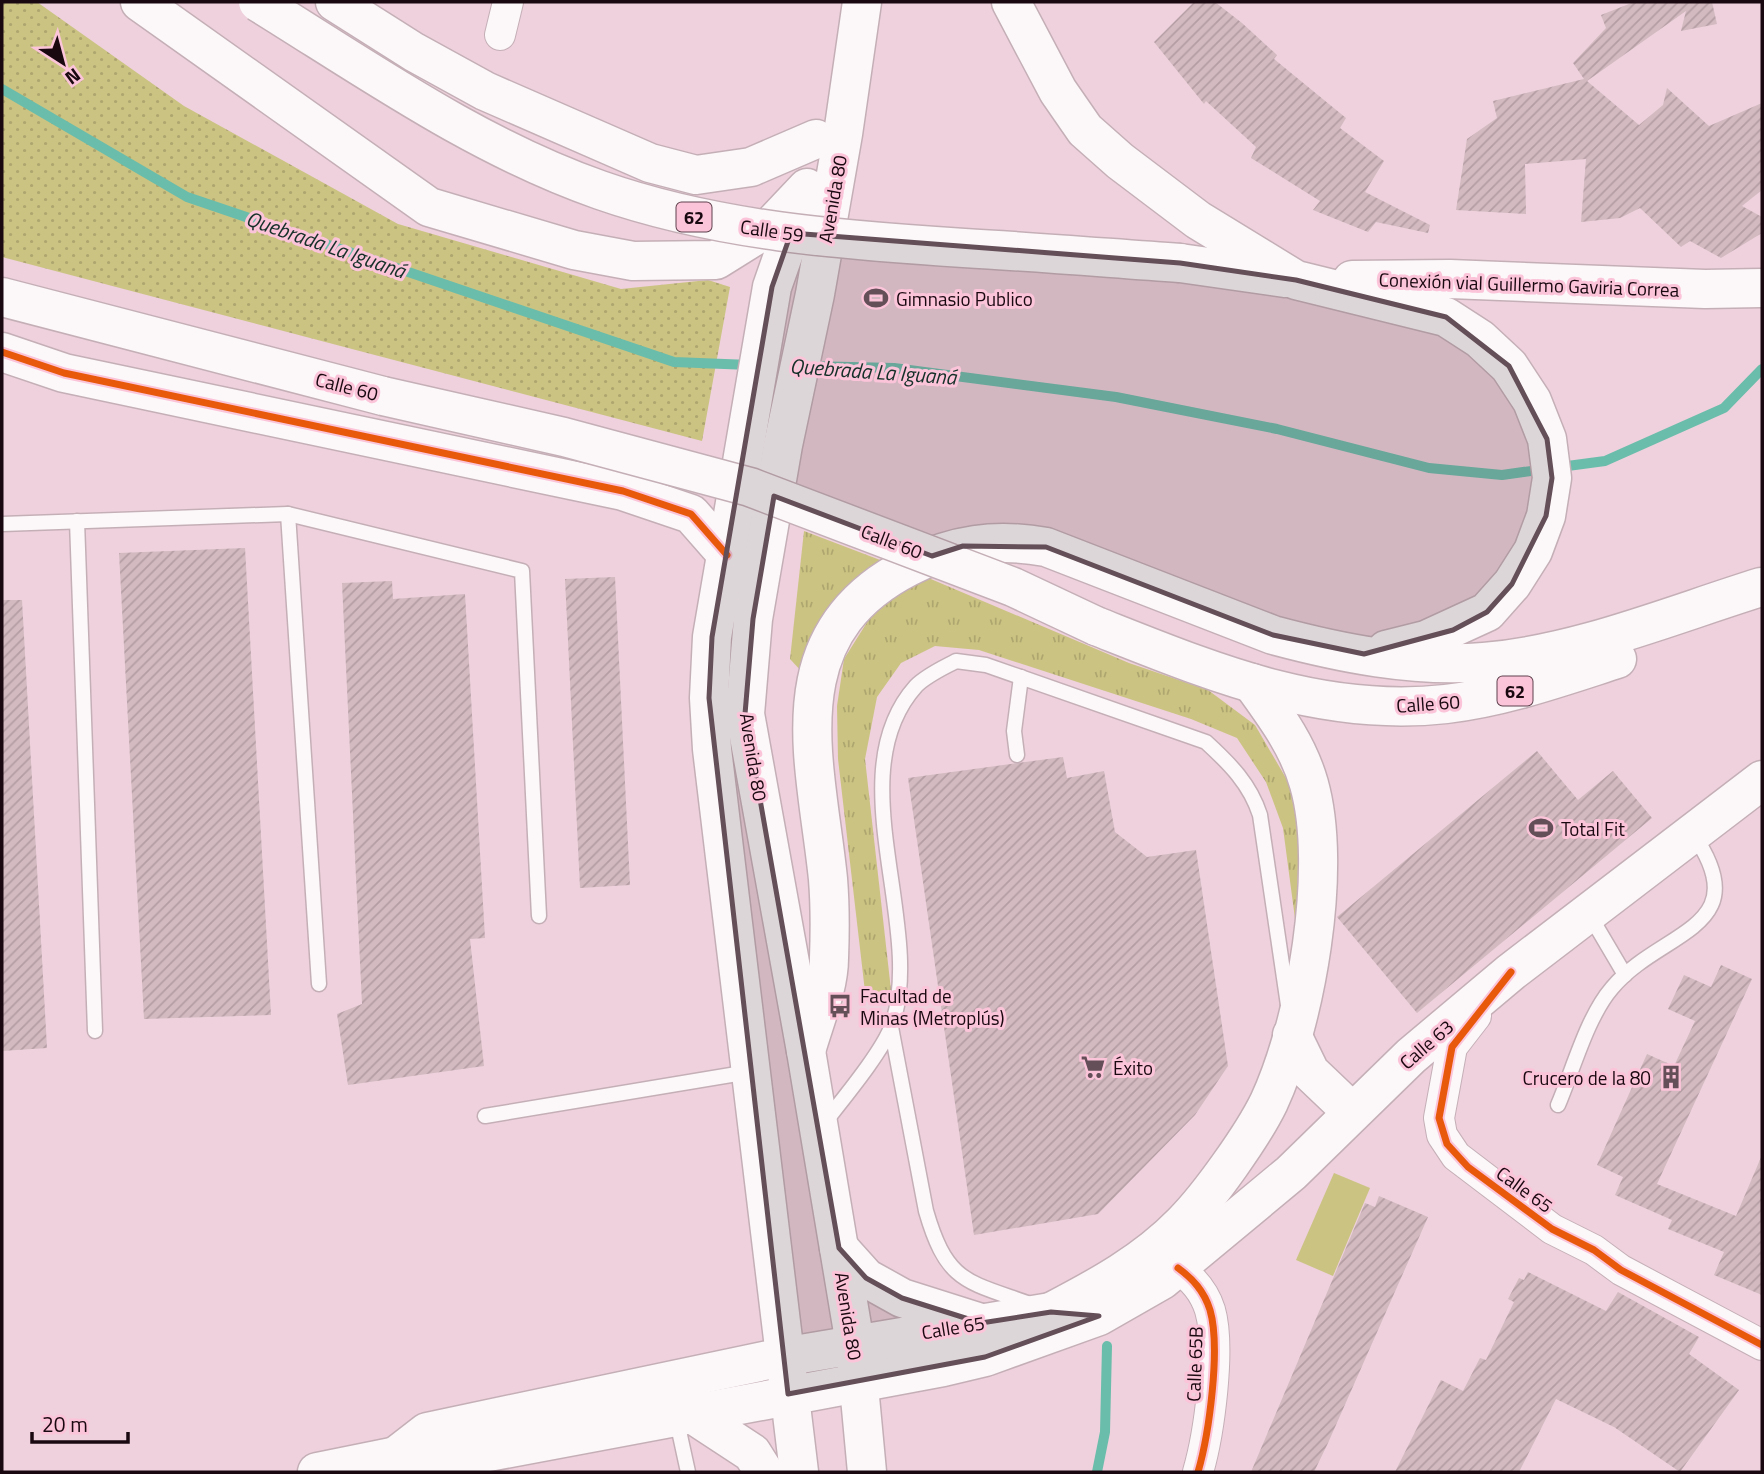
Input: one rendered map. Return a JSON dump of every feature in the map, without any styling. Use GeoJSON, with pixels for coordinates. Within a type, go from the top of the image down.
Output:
{"type":"FeatureCollection","features":[{"type":"Feature","properties":{"kind":"main road"},"geometry":{"type":"LineString","coordinates":[[140,2],[429,207],[574,250],[633,261],[716,260],[772,225],[807,188]]}},
{"type":"Feature","properties":{"kind":"main road","name":"Calle 59"},"geometry":{"type":"LineString","coordinates":[[258,2],[505,150],[600,190],[700,219],[844,240],[1180,263],[1296,280]]}},
{"type":"Feature","properties":{"kind":"main road"},"geometry":{"type":"LineString","coordinates":[[335,2],[414,52],[485,91],[650,163],[696,175],[751,167],[816,139]]}},
{"type":"Feature","properties":{"kind":"main road","name":"Avenida 80"},"geometry":{"type":"LineString","coordinates":[[799,1472],[783,1357],[712,749],[709,698],[712,637],[772,286],[807,188],[836,2]]}},
{"type":"Feature","properties":{"kind":"main road","name":"Avenida 80"},"geometry":{"type":"LineString","coordinates":[[862,2],[843,134],[815,294],[783,445],[753,619],[745,714],[820,1128],[855,1344],[867,1472]]}},
{"type":"Feature","properties":{"kind":"main road"},"geometry":{"type":"LineString","coordinates":[[1012,2],[1058,91],[1086,130],[1120,162],[1198,220],[1296,280],[1446,317],[1480,340],[1509,366],[1532,401],[1547,439],[1552,478],[1546,516],[1533,551],[1512,584],[1487,612],[1453,630],[1426,640],[1364,654]]}},
{"type":"Feature","properties":{"kind":"main road","name":"Conexión vial Guillermo Gaviria Correa"},"geometry":{"type":"LineString","coordinates":[[1296,280],[1588,282],[1705,289],[1762,288]]}},
{"type":"Feature","properties":{"kind":"main road","name":"Calle 60"},"geometry":{"type":"LineString","coordinates":[[2,297],[383,396],[564,437],[750,487],[1013,587],[1096,626],[1252,683],[1326,702],[1386,706],[1446,704],[1506,694],[1622,658],[1694,625],[1762,586]]}},
{"type":"Feature","properties":{"kind":"main road"},"geometry":{"type":"LineString","coordinates":[[2,352],[64,373],[623,491],[691,514],[727,555]]}},
{"type":"Feature","properties":{"kind":"main road"},"geometry":{"type":"LineString","coordinates":[[806,1051],[829,962],[828,879],[821,840],[810,722],[813,686],[830,645],[849,613],[863,597],[881,583],[938,553],[962,545],[1022,543],[1046,547],[1273,635],[1364,654],[1433,663],[1519,657],[1564,648],[1762,586]]}},
{"type":"Feature","properties":{"kind":"main road"},"geometry":{"type":"LineString","coordinates":[[1051,1312],[1133,1266],[1186,1221],[1245,1142],[1269,1101],[1292,1035],[1312,942],[1320,876],[1319,830],[1309,784],[1296,747],[1252,683]]}},
{"type":"Feature","properties":{"kind":"main road","name":"Calle 63"},"geometry":{"type":"LineString","coordinates":[[1099,1316],[1144,1292],[1178,1268],[1291,1173],[1411,1056],[1511,972],[1762,780]]}},
{"type":"Feature","properties":{"kind":"main road"},"geometry":{"type":"LineString","coordinates":[[1292,1035],[1310,1072],[1352,1112]]}},
{"type":"Feature","properties":{"kind":"main road"},"geometry":{"type":"LineString","coordinates":[[839,1248],[866,1278],[902,1298],[981,1323]]}},
{"type":"Feature","properties":{"kind":"main road","name":"Calle 65"},"geometry":{"type":"LineString","coordinates":[[422,1456],[783,1357],[1051,1312],[1099,1316]]}},
{"type":"Feature","properties":{"kind":"main road","name":"Calle 65"},"geometry":{"type":"LineString","coordinates":[[317,1472],[683,1414],[985,1357],[1099,1316]]}},
{"type":"Feature","properties":{"kind":"main road"},"geometry":{"type":"LineString","coordinates":[[683,1414],[752,1453],[764,1472]]}},
{"type":"Feature","properties":{"kind":"street"},"geometry":{"type":"LineString","coordinates":[[500,35],[508,2]]}},
{"type":"Feature","properties":{"kind":"street","name":"Calle 65"},"geometry":{"type":"LineString","coordinates":[[1511,972],[1452,1047],[1439,1118],[1447,1144],[1468,1167],[1552,1229],[1594,1251],[1621,1270],[1762,1345]]}},
{"type":"Feature","properties":{"kind":"street","name":"Calle 65B"},"geometry":{"type":"LineString","coordinates":[[1178,1268],[1200,1288],[1213,1324],[1213,1360],[1198,1472]]}},
{"type":"Feature","properties":{"kind":"lane"},"geometry":{"type":"LineString","coordinates":[[288,514],[319,984]]}},
{"type":"Feature","properties":{"kind":"lane"},"geometry":{"type":"LineString","coordinates":[[2,524],[288,514],[522,571],[539,916]]}},
{"type":"Feature","properties":{"kind":"lane"},"geometry":{"type":"LineString","coordinates":[[77,521],[95,1031]]}},
{"type":"Feature","properties":{"kind":"lane"},"geometry":{"type":"LineString","coordinates":[[1051,1312],[970,1282],[947,1264],[935,1241],[926,1211],[891,1027],[900,974],[882,796],[891,732],[916,686],[956,661],[986,665],[1206,742],[1243,780],[1254,797],[1260,816],[1292,1035]]}},
{"type":"Feature","properties":{"kind":"lane"},"geometry":{"type":"LineString","coordinates":[[1017,755],[1014,731],[1021,677]]}},
{"type":"Feature","properties":{"kind":"lane"},"geometry":{"type":"LineString","coordinates":[[1558,1105],[1599,1007],[1625,975],[1697,922],[1717,896],[1717,883],[1708,857],[1692,832]]}},
{"type":"Feature","properties":{"kind":"lane"},"geometry":{"type":"LineString","coordinates":[[1588,912],[1625,975]]}},
{"type":"Feature","properties":{"kind":"lane"},"geometry":{"type":"LineString","coordinates":[[820,1128],[854,1084],[891,1027]]}},
{"type":"Feature","properties":{"kind":"lane"},"geometry":{"type":"LineString","coordinates":[[485,1116],[750,1072]]}},
{"type":"Feature","properties":{"kind":"lane"},"geometry":{"type":"LineString","coordinates":[[683,1414],[688,1472]]}},
{"type":"Feature","properties":{"kind":"highlighted area"},"geometry":{"type":"Polygon","coordinates":[[[791,233],[1180,263],[1296,280],[1446,317],[1509,366],[1547,439],[1552,478],[1546,516],[1512,584],[1487,612],[1453,630],[1364,654],[1273,635],[1046,547],[963,546],[932,556],[774,496],[753,619],[745,714],[839,1248],[866,1278],[902,1298],[981,1323],[1051,1312],[1099,1316],[985,1357],[788,1394],[709,698],[712,637],[772,287],[791,233]]]}},
{"type":"Feature","properties":{"kind":"green space"},"geometry":{"type":"Polygon","coordinates":[[[2,2],[37,2],[184,106],[398,224],[621,289],[708,280],[730,287],[702,441],[2,257],[2,2]]]}},
{"type":"Feature","properties":{"kind":"green space"},"geometry":{"type":"Polygon","coordinates":[[[804,531],[888,563],[803,673],[790,659],[804,531]]]}},
{"type":"Feature","properties":{"kind":"green space"},"geometry":{"type":"Polygon","coordinates":[[[919,574],[1129,663],[1208,690],[1255,725],[1290,785],[1299,837],[1296,926],[1283,828],[1266,782],[1237,738],[1191,719],[979,650],[935,646],[901,663],[877,697],[865,759],[891,990],[879,1006],[866,1000],[838,759],[837,706],[844,659],[876,608],[919,574]]]}},
{"type":"Feature","properties":{"kind":"green space"},"geometry":{"type":"Polygon","coordinates":[[[1334,1173],[1370,1188],[1333,1276],[1296,1260],[1334,1173]]]}},
{"type":"Feature","properties":{"kind":"building"},"geometry":{"type":"Polygon","coordinates":[[[1194,2],[1215,2],[1277,55],[1274,59],[1346,118],[1340,128],[1384,161],[1365,192],[1430,225],[1428,233],[1376,222],[1368,232],[1313,210],[1320,201],[1251,158],[1256,147],[1206,101],[1204,104],[1154,42],[1194,2]]]}},
{"type":"Feature","properties":{"kind":"building"},"geometry":{"type":"Polygon","coordinates":[[[1634,2],[1712,2],[1717,24],[1681,31],[1686,11],[1587,81],[1639,125],[1663,105],[1667,88],[1709,126],[1762,103],[1762,190],[1742,206],[1762,217],[1762,233],[1721,258],[1690,241],[1681,247],[1640,208],[1620,218],[1581,222],[1586,159],[1525,164],[1526,214],[1456,210],[1467,139],[1497,118],[1493,101],[1584,79],[1573,63],[1606,28],[1601,15],[1634,2]]]}},
{"type":"Feature","properties":{"kind":"building"},"geometry":{"type":"Polygon","coordinates":[[[245,548],[271,1015],[144,1019],[119,553],[245,548]]]}},
{"type":"Feature","properties":{"kind":"building"},"geometry":{"type":"Polygon","coordinates":[[[615,577],[630,885],[580,888],[565,579],[615,577]]]}},
{"type":"Feature","properties":{"kind":"building"},"geometry":{"type":"Polygon","coordinates":[[[392,581],[393,599],[465,594],[485,938],[470,939],[484,1066],[348,1085],[337,1014],[362,1004],[342,583],[392,581]]]}},
{"type":"Feature","properties":{"kind":"building"},"geometry":{"type":"Polygon","coordinates":[[[2,600],[22,600],[47,1048],[2,1051],[2,600]]]}},
{"type":"Feature","properties":{"kind":"building"},"geometry":{"type":"Polygon","coordinates":[[[1537,751],[1578,800],[1613,771],[1652,818],[1417,1013],[1337,917],[1537,751]]]}},
{"type":"Feature","properties":{"kind":"building"},"geometry":{"type":"Polygon","coordinates":[[[1063,757],[1067,778],[1104,771],[1115,832],[1147,857],[1196,850],[1228,1066],[1195,1115],[1098,1214],[974,1235],[908,778],[1063,757]]]}},
{"type":"Feature","properties":{"kind":"building","name":"Crucero de la 80"},"geometry":{"type":"Polygon","coordinates":[[[1721,965],[1752,979],[1657,1184],[1736,1216],[1762,1155],[1762,1295],[1714,1275],[1724,1252],[1668,1229],[1672,1220],[1615,1195],[1623,1177],[1597,1165],[1647,1054],[1674,1066],[1695,1021],[1668,1009],[1684,975],[1711,987],[1721,965]]]}},
{"type":"Feature","properties":{"kind":"building"},"geometry":{"type":"Polygon","coordinates":[[[1379,1196],[1428,1217],[1328,1443],[1314,1472],[1251,1472],[1365,1203],[1375,1207],[1379,1196]]]}},
{"type":"Feature","properties":{"kind":"building"},"geometry":{"type":"Polygon","coordinates":[[[1528,1272],[1606,1311],[1618,1292],[1699,1337],[1689,1354],[1739,1390],[1680,1472],[1614,1427],[1556,1399],[1519,1472],[1395,1472],[1441,1380],[1463,1391],[1480,1358],[1486,1360],[1514,1302],[1508,1299],[1519,1278],[1524,1280],[1528,1272]]]}},
{"type":"Feature","properties":{"kind":"waterway","name":"Quebrada La Iguaná"},"geometry":{"type":"LineString","coordinates":[[2,89],[187,197],[674,362],[750,365]]}},
{"type":"Feature","properties":{"kind":"waterway","name":"Quebrada La Iguaná"},"geometry":{"type":"LineString","coordinates":[[808,366],[894,368],[1116,397],[1277,429],[1429,468],[1502,475],[1545,469]]}},
{"type":"Feature","properties":{"kind":"waterway","name":"Quebrada La Iguaná"},"geometry":{"type":"LineString","coordinates":[[1560,467],[1605,461],[1724,408],[1762,369]]}},
{"type":"Feature","properties":{"kind":"waterway"},"geometry":{"type":"LineString","coordinates":[[1097,1472],[1105,1432],[1107,1346]]}},
{"type":"Feature","properties":{"kind":"cycle path"},"geometry":{"type":"LineString","coordinates":[[2,352],[64,373],[623,491],[691,514],[727,555]]}},
{"type":"Feature","properties":{"kind":"cycle path"},"geometry":{"type":"LineString","coordinates":[[1511,972],[1452,1047],[1439,1118],[1447,1144],[1468,1167],[1552,1229],[1594,1250],[1621,1270],[1762,1345]]}},
{"type":"Feature","properties":{"kind":"cycle path"},"geometry":{"type":"LineString","coordinates":[[1178,1268],[1201,1291],[1208,1303],[1213,1326],[1212,1391],[1198,1472]]}},
{"type":"Feature","properties":{"kind":"place","name":"Gimnasio Publico"},"geometry":{"type":"Point","coordinates":[876,298]}},
{"type":"Feature","properties":{"kind":"place","name":"Total Fit"},"geometry":{"type":"Point","coordinates":[1541,828]}},
{"type":"Feature","properties":{"kind":"place","name":"Facultad de Minas (Metroplús)"},"geometry":{"type":"Point","coordinates":[840,1006]}},
{"type":"Feature","properties":{"kind":"place","name":"Éxito"},"geometry":{"type":"Point","coordinates":[1093,1067]}},
{"type":"Feature","properties":{"kind":"place","name":"Crucero de la 80"},"geometry":{"type":"Point","coordinates":[1671,1077]}}]}
